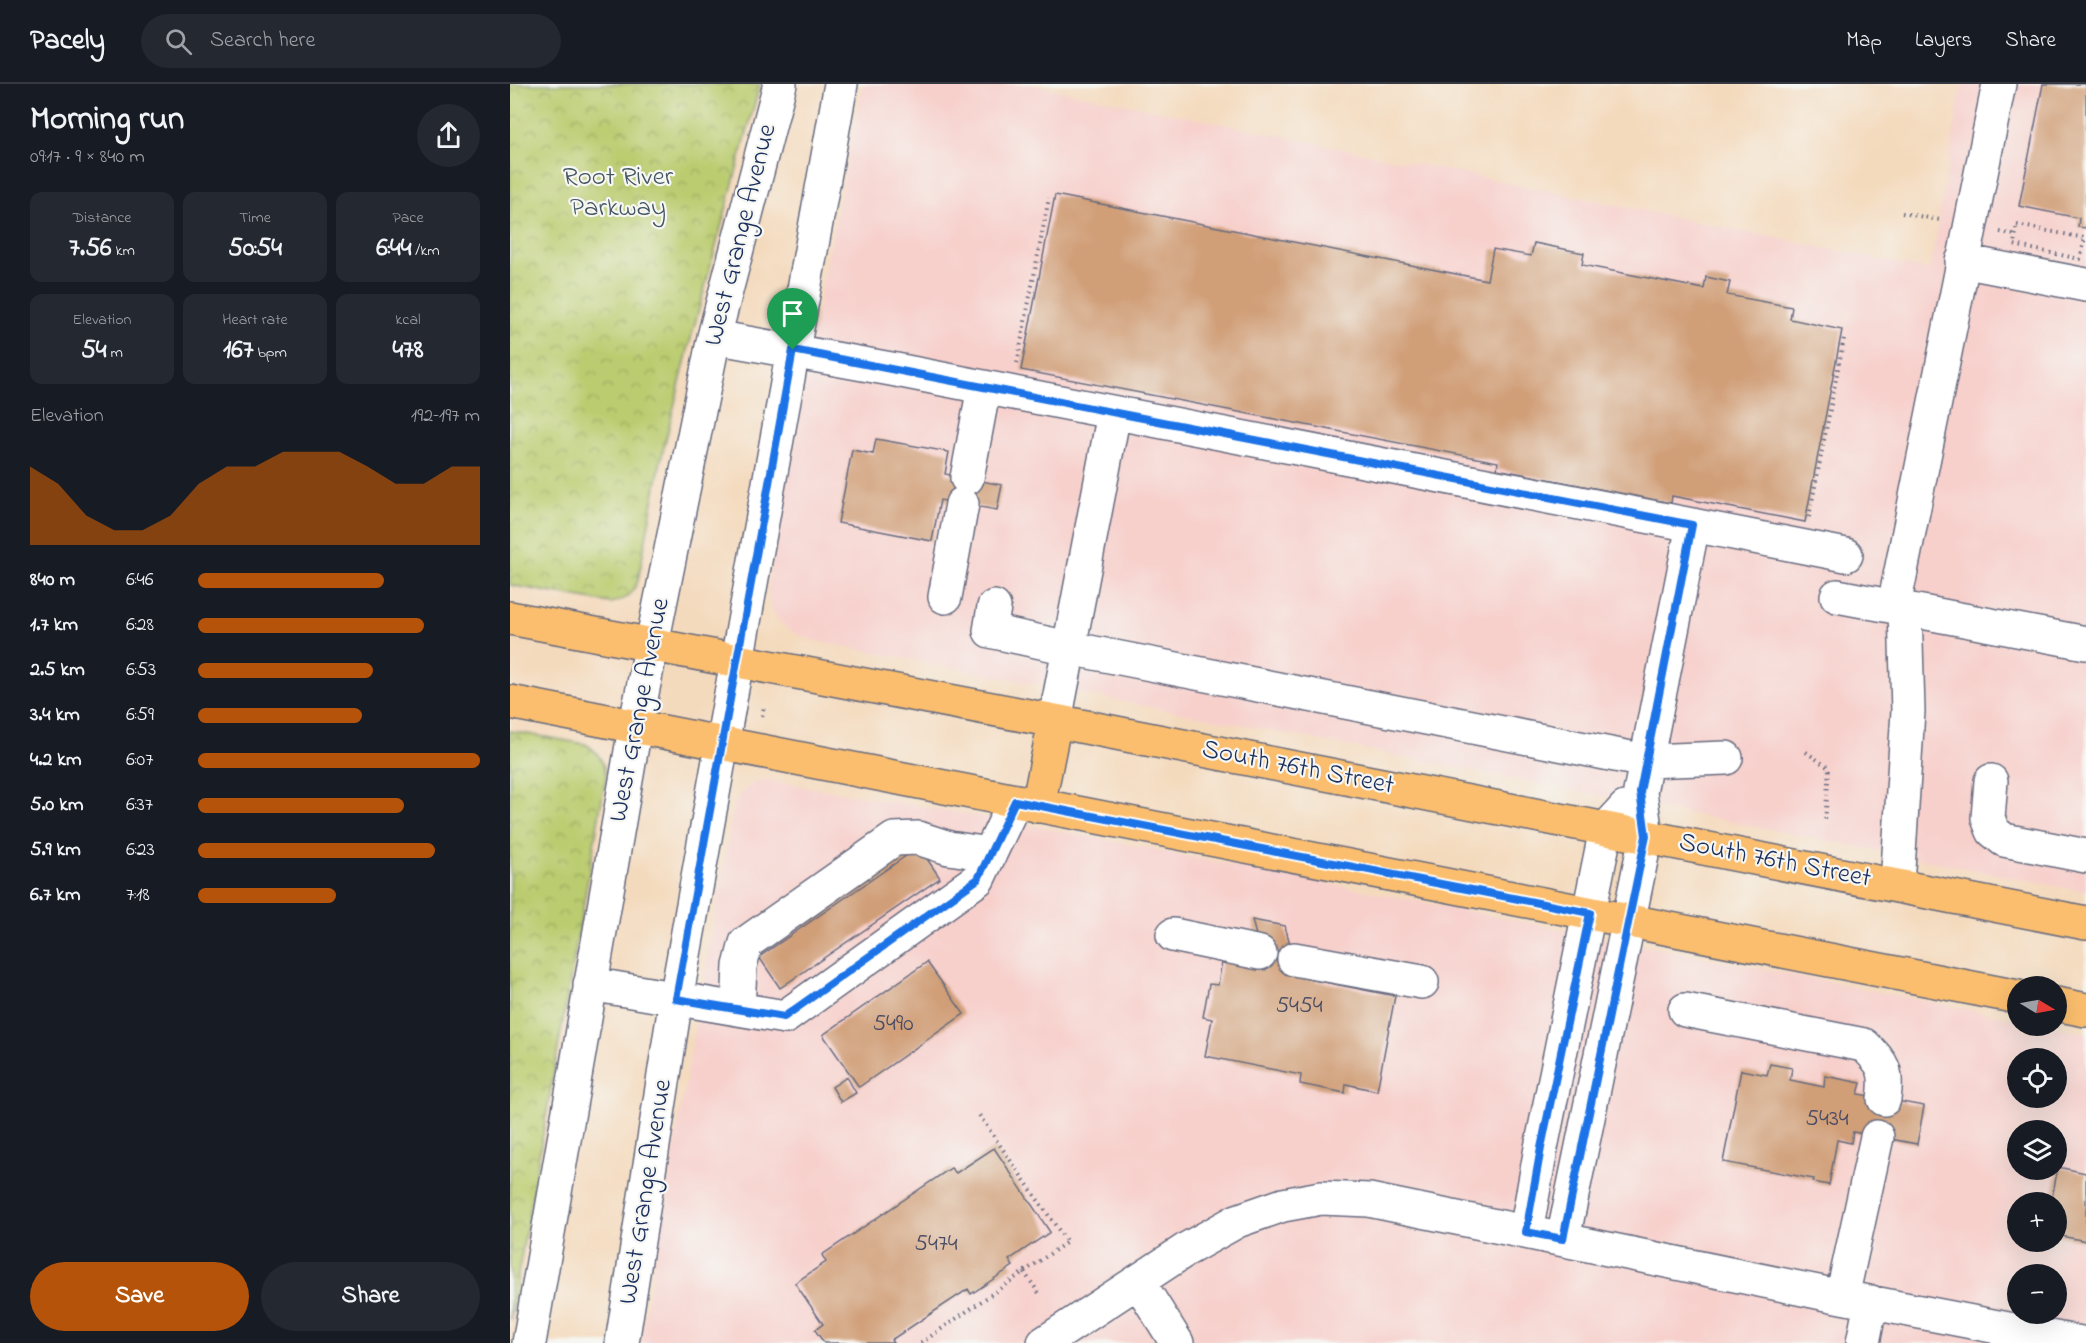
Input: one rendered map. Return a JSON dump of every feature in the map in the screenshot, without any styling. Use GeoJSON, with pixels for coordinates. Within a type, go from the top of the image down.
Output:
{"type":"FeatureCollection","features":[{"type":"Feature","properties":{"kind":"main road","name":"South 76th Street"},"geometry":{"type":"LineString","coordinates":[[510,618],[1055,721],[2086,923]]}},
{"type":"Feature","properties":{"kind":"main road"},"geometry":{"type":"LineString","coordinates":[[510,702],[2007,995]]}},
{"type":"Feature","properties":{"kind":"main road"},"geometry":{"type":"LineString","coordinates":[[1026,803],[1055,721]]}},
{"type":"Feature","properties":{"kind":"main road"},"geometry":{"type":"LineString","coordinates":[[2067,1006],[2086,1010]]}},
{"type":"Feature","properties":{"kind":"street","name":"West Grange Avenue"},"geometry":{"type":"LineString","coordinates":[[529,1343],[635,728],[714,337],[780,84]]}},
{"type":"Feature","properties":{"kind":"street","name":"West Grange Avenue"},"geometry":{"type":"LineString","coordinates":[[622,1343],[676,999],[739,660],[841,84]]}},
{"type":"Feature","properties":{"kind":"street"},"geometry":{"type":"LineString","coordinates":[[1897,885],[1908,711],[1900,608],[1962,261],[1999,84]]}},
{"type":"Feature","properties":{"kind":"street"},"geometry":{"type":"LineString","coordinates":[[1962,261],[2086,285]]}},
{"type":"Feature","properties":{"kind":"street"},"geometry":{"type":"LineString","coordinates":[[714,337],[793,350],[1846,555]]}},
{"type":"Feature","properties":{"kind":"street"},"geometry":{"type":"LineString","coordinates":[[945,597],[984,387]]}},
{"type":"Feature","properties":{"kind":"street"},"geometry":{"type":"LineString","coordinates":[[1055,721],[1114,413]]}},
{"type":"Feature","properties":{"kind":"street"},"geometry":{"type":"LineString","coordinates":[[1563,1239],[1646,836],[1643,777],[1692,525]]}},
{"type":"Feature","properties":{"kind":"street"},"geometry":{"type":"LineString","coordinates":[[1838,596],[2086,643]]}},
{"type":"Feature","properties":{"kind":"street"},"geometry":{"type":"LineString","coordinates":[[994,607],[990,631],[1643,777],[1726,758]]}},
{"type":"Feature","properties":{"kind":"street"},"geometry":{"type":"LineString","coordinates":[[1526,1232],[1606,829],[1643,777]]}},
{"type":"Feature","properties":{"kind":"street"},"geometry":{"type":"LineString","coordinates":[[1991,781],[1988,818],[1993,831],[2004,840],[2086,856]]}},
{"type":"Feature","properties":{"kind":"street"},"geometry":{"type":"LineString","coordinates":[[590,984],[784,1017],[978,879],[990,854],[1026,803]]}},
{"type":"Feature","properties":{"kind":"street"},"geometry":{"type":"LineString","coordinates":[[738,1009],[740,966],[746,943],[894,839],[918,838],[950,848],[990,854]]}},
{"type":"Feature","properties":{"kind":"street"},"geometry":{"type":"LineString","coordinates":[[1173,935],[1260,953]]}},
{"type":"Feature","properties":{"kind":"street"},"geometry":{"type":"LineString","coordinates":[[1294,959],[1422,982]]}},
{"type":"Feature","properties":{"kind":"street"},"geometry":{"type":"LineString","coordinates":[[1685,1010],[1864,1045],[1881,1061],[1887,1080],[1884,1099]]}},
{"type":"Feature","properties":{"kind":"street"},"geometry":{"type":"LineString","coordinates":[[1863,1343],[1857,1300],[1877,1137]]}},
{"type":"Feature","properties":{"kind":"street"},"geometry":{"type":"LineString","coordinates":[[1044,1343],[1187,1249],[1237,1221],[1283,1205],[1320,1198],[1369,1200],[1563,1239],[1857,1300],[1986,1334],[2081,1343]]}},
{"type":"Feature","properties":{"kind":"street"},"geometry":{"type":"LineString","coordinates":[[1138,1281],[1177,1343]]}},
{"type":"Feature","properties":{"kind":"path"},"geometry":{"type":"LineString","coordinates":[[1016,372],[1049,198]]}},
{"type":"Feature","properties":{"kind":"path"},"geometry":{"type":"LineString","coordinates":[[1902,213],[1943,221]]}},
{"type":"Feature","properties":{"kind":"path"},"geometry":{"type":"LineString","coordinates":[[2017,225],[2085,238],[2080,259],[2013,245],[2017,225]]}},
{"type":"Feature","properties":{"kind":"path"},"geometry":{"type":"LineString","coordinates":[[1808,524],[1844,338]]}},
{"type":"Feature","properties":{"kind":"path"},"geometry":{"type":"LineString","coordinates":[[762,716],[764,707]]}},
{"type":"Feature","properties":{"kind":"path"},"geometry":{"type":"LineString","coordinates":[[1806,752],[1829,768],[1825,823]]}},
{"type":"Feature","properties":{"kind":"path"},"geometry":{"type":"LineString","coordinates":[[921,1343],[1067,1242],[979,1115]]}},
{"type":"Feature","properties":{"kind":"path"},"geometry":{"type":"LineString","coordinates":[[1024,1272],[1041,1296]]}},
{"type":"Feature","properties":{"kind":"shaded area"},"geometry":{"type":"Polygon","coordinates":[[[863,84],[1029,84],[1930,270],[1962,84],[2086,84],[2086,892],[817,641],[794,633],[780,622],[770,606],[768,589],[820,295],[863,84]]]}},
{"type":"Feature","properties":{"kind":"shaded area"},"geometry":{"type":"Polygon","coordinates":[[[767,780],[1025,824],[2007,1017],[2007,1036],[2067,1036],[2067,1029],[2086,1033],[2086,1343],[640,1343],[734,806],[738,796],[757,781],[767,780]]]}},
{"type":"Feature","properties":{"kind":"green space","name":"Root River Parkway"},"geometry":{"type":"Polygon","coordinates":[[[510,84],[760,84],[691,338],[661,459],[638,581],[627,596],[610,603],[510,585],[510,84]]]}},
{"type":"Feature","properties":{"kind":"green space"},"geometry":{"type":"Polygon","coordinates":[[[510,731],[585,744],[600,758],[606,777],[510,1320],[510,731]]]}},
{"type":"Feature","properties":{"kind":"building"},"geometry":{"type":"Polygon","coordinates":[[[2043,84],[2086,84],[2086,228],[2078,227],[2079,218],[2019,206],[2043,84]]]}},
{"type":"Feature","properties":{"kind":"building"},"geometry":{"type":"Polygon","coordinates":[[[1055,195],[1487,280],[1493,249],[1531,256],[1534,243],[1584,253],[1582,265],[1704,289],[1706,277],[1730,282],[1727,295],[1792,307],[1790,319],[1842,330],[1805,522],[1672,496],[1671,503],[1497,469],[1498,462],[1021,370],[1055,195]]]}},
{"type":"Feature","properties":{"kind":"building"},"geometry":{"type":"Polygon","coordinates":[[[876,439],[949,452],[945,474],[1002,485],[997,510],[940,500],[932,541],[838,523],[852,450],[873,454],[876,439]]]}},
{"type":"Feature","properties":{"kind":"building"},"geometry":{"type":"Polygon","coordinates":[[[919,847],[940,878],[780,988],[759,957],[919,847]]]}},
{"type":"Feature","properties":{"kind":"building"},"geometry":{"type":"Polygon","coordinates":[[[1252,920],[1285,926],[1299,977],[1395,996],[1377,1091],[1346,1084],[1345,1093],[1300,1084],[1301,1075],[1205,1056],[1212,1019],[1203,1017],[1209,984],[1218,985],[1222,961],[1265,970],[1252,920]]]}},
{"type":"Feature","properties":{"kind":"building"},"geometry":{"type":"Polygon","coordinates":[[[927,962],[964,1014],[859,1087],[823,1035],[927,962]]]}},
{"type":"Feature","properties":{"kind":"building"},"geometry":{"type":"Polygon","coordinates":[[[1770,1064],[1792,1068],[1790,1080],[1824,1087],[1825,1076],[1861,1083],[1858,1094],[1924,1106],[1917,1144],[1853,1132],[1851,1143],[1837,1140],[1829,1185],[1813,1182],[1814,1179],[1723,1162],[1741,1070],[1767,1075],[1770,1064]]]}},
{"type":"Feature","properties":{"kind":"building"},"geometry":{"type":"Polygon","coordinates":[[[847,1077],[856,1093],[841,1102],[832,1087],[847,1077]]]}},
{"type":"Feature","properties":{"kind":"building"},"geometry":{"type":"Polygon","coordinates":[[[994,1148],[1050,1232],[1009,1260],[1013,1266],[971,1294],[968,1289],[891,1340],[893,1343],[824,1343],[815,1330],[823,1324],[795,1283],[826,1262],[822,1255],[951,1168],[956,1173],[994,1148]]]}},
{"type":"Feature","properties":{"kind":"building"},"geometry":{"type":"Polygon","coordinates":[[[2067,1169],[2086,1173],[2086,1241],[2067,1237],[2067,1192],[2053,1192],[2055,1180],[2067,1180],[2067,1169]]]}},
{"type":"Feature","properties":{"kind":"route"},"geometry":{"type":"LineString","coordinates":[[793,350],[1692,525],[1640,792],[1646,836],[1563,1239],[1526,1232],[1541,1148],[1590,913],[1015,801],[978,879],[784,1017],[676,999],[739,660],[793,350]]}}]}
